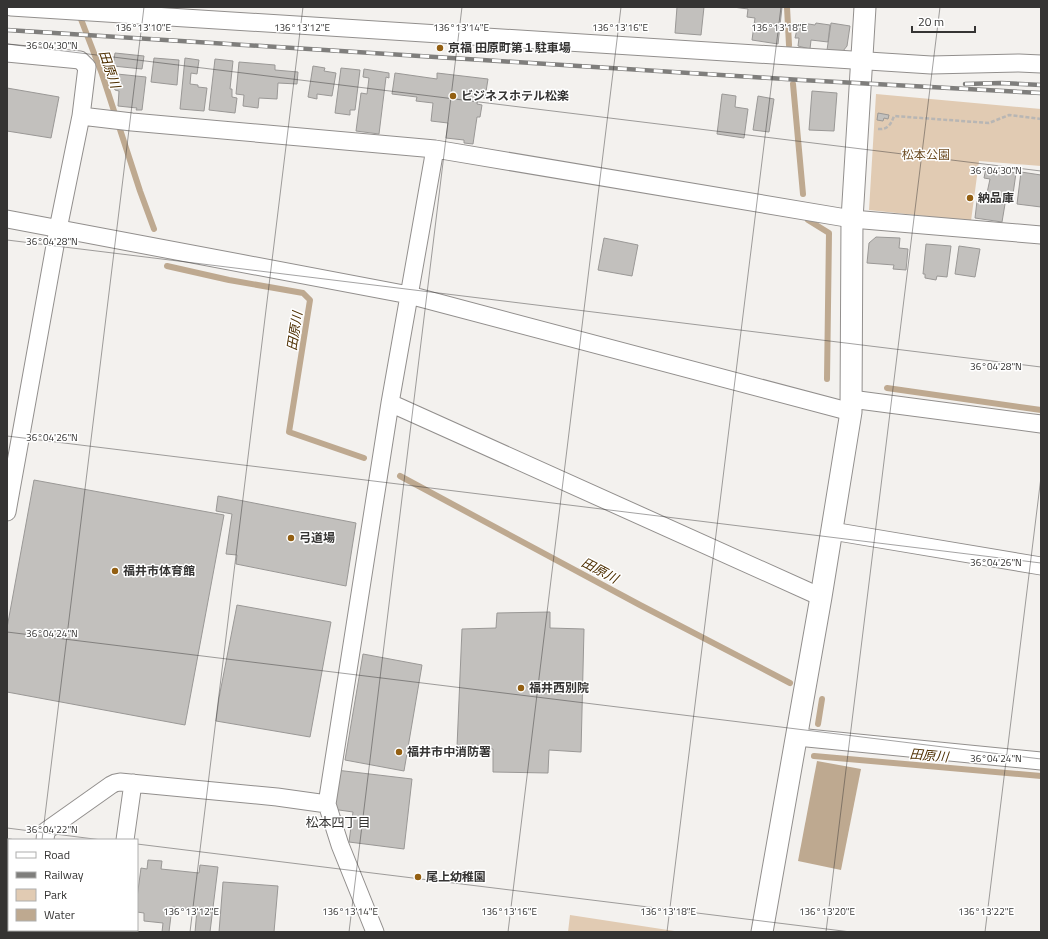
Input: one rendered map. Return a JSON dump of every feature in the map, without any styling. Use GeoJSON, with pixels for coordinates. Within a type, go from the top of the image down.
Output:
{"type":"FeatureCollection","features":[{"type":"Feature","properties":{"kind":"street"},"geometry":{"type":"LineString","coordinates":[[11,7],[70,11],[91,10],[931,65],[1041,64]]}},
{"type":"Feature","properties":{"kind":"street"},"geometry":{"type":"LineString","coordinates":[[762,932],[821,597],[851,406],[852,219],[865,7]]}},
{"type":"Feature","properties":{"kind":"street"},"geometry":{"type":"LineString","coordinates":[[7,53],[80,60],[87,67],[81,116],[58,229],[7,512]]}},
{"type":"Feature","properties":{"kind":"street"},"geometry":{"type":"LineString","coordinates":[[81,116],[107,120],[435,148],[852,219],[1041,235]]}},
{"type":"Feature","properties":{"kind":"street"},"geometry":{"type":"LineString","coordinates":[[375,932],[340,845],[327,804],[390,403],[435,148]]}},
{"type":"Feature","properties":{"kind":"street"},"geometry":{"type":"LineString","coordinates":[[7,219],[409,295],[851,406],[1041,424]]}},
{"type":"Feature","properties":{"kind":"street"},"geometry":{"type":"LineString","coordinates":[[390,403],[821,597]]}},
{"type":"Feature","properties":{"kind":"street"},"geometry":{"type":"LineString","coordinates":[[832,531],[1041,566]]}},
{"type":"Feature","properties":{"kind":"street"},"geometry":{"type":"LineString","coordinates":[[797,737],[1041,762]]}},
{"type":"Feature","properties":{"kind":"street"},"geometry":{"type":"LineString","coordinates":[[45,839],[46,831],[111,785],[120,782],[277,797],[327,804]]}},
{"type":"Feature","properties":{"kind":"street"},"geometry":{"type":"LineString","coordinates":[[125,839],[133,783]]}},
{"type":"Feature","properties":{"kind":"path"},"geometry":{"type":"LineString","coordinates":[[876,128],[882,129],[888,127],[892,123],[894,116],[990,123],[1008,115],[1041,119]]}},
{"type":"Feature","properties":{"kind":"green space","name":"松本公園"},"geometry":{"type":"Polygon","coordinates":[[[876,94],[1041,109],[1041,166],[979,161],[971,221],[869,210],[876,94]]]}},
{"type":"Feature","properties":{"kind":"green space"},"geometry":{"type":"Polygon","coordinates":[[[570,915],[681,932],[568,932],[570,915]]]}},
{"type":"Feature","properties":{"kind":"water"},"geometry":{"type":"Polygon","coordinates":[[[817,761],[861,769],[841,870],[798,861],[817,761]]]}},
{"type":"Feature","properties":{"kind":"building"},"geometry":{"type":"Polygon","coordinates":[[[677,7],[704,7],[701,35],[675,33],[677,7]]]}},
{"type":"Feature","properties":{"kind":"building"},"geometry":{"type":"Polygon","coordinates":[[[733,7],[782,7],[778,44],[752,40],[755,18],[747,17],[748,9],[733,7]]]}},
{"type":"Feature","properties":{"kind":"building"},"geometry":{"type":"Polygon","coordinates":[[[802,23],[830,25],[828,42],[811,40],[810,49],[798,46],[799,38],[795,38],[798,25],[802,26],[802,23]]]}},
{"type":"Feature","properties":{"kind":"building"},"geometry":{"type":"Polygon","coordinates":[[[831,23],[850,26],[847,46],[843,51],[827,50],[831,23]]]}},
{"type":"Feature","properties":{"kind":"building"},"geometry":{"type":"Polygon","coordinates":[[[115,53],[144,56],[142,69],[113,66],[115,53]]]}},
{"type":"Feature","properties":{"kind":"building"},"geometry":{"type":"Polygon","coordinates":[[[154,58],[179,60],[177,85],[151,82],[154,58]]]}},
{"type":"Feature","properties":{"kind":"building"},"geometry":{"type":"Polygon","coordinates":[[[185,58],[199,60],[197,74],[191,73],[190,84],[207,88],[204,111],[180,109],[185,58]]]}},
{"type":"Feature","properties":{"kind":"building"},"geometry":{"type":"Polygon","coordinates":[[[215,59],[233,61],[230,89],[232,89],[232,97],[237,98],[235,113],[209,110],[215,59]]]}},
{"type":"Feature","properties":{"kind":"building"},"geometry":{"type":"Polygon","coordinates":[[[239,62],[275,65],[275,70],[298,72],[297,84],[278,83],[277,99],[259,98],[258,108],[243,106],[244,95],[236,94],[239,62]]]}},
{"type":"Feature","properties":{"kind":"building"},"geometry":{"type":"Polygon","coordinates":[[[313,66],[325,68],[324,71],[336,73],[332,96],[317,94],[317,99],[308,97],[313,66]]]}},
{"type":"Feature","properties":{"kind":"building"},"geometry":{"type":"Polygon","coordinates":[[[341,68],[360,70],[355,110],[350,110],[350,115],[335,113],[341,68]]]}},
{"type":"Feature","properties":{"kind":"building"},"geometry":{"type":"Polygon","coordinates":[[[364,69],[389,73],[389,78],[386,77],[379,134],[356,131],[361,93],[367,94],[369,78],[363,77],[364,69]]]}},
{"type":"Feature","properties":{"kind":"building"},"geometry":{"type":"Polygon","coordinates":[[[395,73],[437,79],[437,73],[488,79],[485,98],[478,97],[477,104],[482,105],[480,117],[477,117],[473,144],[464,143],[464,140],[446,138],[448,123],[431,121],[433,103],[416,101],[417,97],[392,94],[395,73]]]}},
{"type":"Feature","properties":{"kind":"building"},"geometry":{"type":"Polygon","coordinates":[[[117,74],[146,77],[142,110],[118,106],[119,91],[115,90],[110,77],[117,77],[117,74]]]}},
{"type":"Feature","properties":{"kind":"building"},"geometry":{"type":"Polygon","coordinates":[[[7,88],[59,97],[51,138],[7,131],[7,88]]]}},
{"type":"Feature","properties":{"kind":"building"},"geometry":{"type":"Polygon","coordinates":[[[812,91],[837,93],[834,131],[809,130],[812,91]]]}},
{"type":"Feature","properties":{"kind":"building"},"geometry":{"type":"Polygon","coordinates":[[[722,94],[736,96],[735,107],[748,109],[744,138],[717,134],[722,94]]]}},
{"type":"Feature","properties":{"kind":"building"},"geometry":{"type":"Polygon","coordinates":[[[758,96],[774,99],[769,132],[753,130],[758,96]]]}},
{"type":"Feature","properties":{"kind":"building"},"geometry":{"type":"Polygon","coordinates":[[[878,113],[889,115],[888,119],[884,118],[883,121],[877,120],[878,113]]]}},
{"type":"Feature","properties":{"kind":"building"},"geometry":{"type":"Polygon","coordinates":[[[986,168],[1016,173],[1013,194],[1003,192],[1001,204],[1005,204],[1002,222],[975,218],[977,201],[993,204],[994,194],[987,193],[990,179],[984,178],[986,168]]]}},
{"type":"Feature","properties":{"kind":"building"},"geometry":{"type":"Polygon","coordinates":[[[1021,172],[1041,175],[1041,207],[1017,204],[1021,172]]]}},
{"type":"Feature","properties":{"kind":"building"},"geometry":{"type":"Polygon","coordinates":[[[876,237],[900,238],[899,248],[908,249],[906,270],[893,269],[894,265],[867,263],[869,243],[876,237]]]}},
{"type":"Feature","properties":{"kind":"building"},"geometry":{"type":"Polygon","coordinates":[[[604,238],[638,245],[632,276],[598,270],[604,238]]]}},
{"type":"Feature","properties":{"kind":"building"},"geometry":{"type":"Polygon","coordinates":[[[926,244],[951,246],[947,277],[937,276],[936,280],[925,278],[925,274],[923,274],[926,244]]]}},
{"type":"Feature","properties":{"kind":"building"},"geometry":{"type":"Polygon","coordinates":[[[959,246],[980,249],[975,277],[955,274],[959,246]]]}},
{"type":"Feature","properties":{"kind":"building","name":"福井市体育館"},"geometry":{"type":"Polygon","coordinates":[[[34,480],[224,515],[185,725],[7,692],[7,628],[34,480]]]}},
{"type":"Feature","properties":{"kind":"building","name":"弓道場"},"geometry":{"type":"Polygon","coordinates":[[[218,496],[356,523],[346,586],[236,564],[237,555],[226,554],[232,514],[216,511],[218,496]]]}},
{"type":"Feature","properties":{"kind":"building"},"geometry":{"type":"Polygon","coordinates":[[[237,605],[331,622],[310,737],[216,721],[237,605]]]}},
{"type":"Feature","properties":{"kind":"building","name":"福井西別院"},"geometry":{"type":"Polygon","coordinates":[[[550,612],[550,628],[584,629],[581,752],[549,750],[548,773],[493,772],[493,749],[457,747],[462,629],[496,628],[497,613],[550,612]]]}},
{"type":"Feature","properties":{"kind":"building"},"geometry":{"type":"Polygon","coordinates":[[[363,654],[422,665],[404,771],[345,760],[363,654]]]}},
{"type":"Feature","properties":{"kind":"building"},"geometry":{"type":"Polygon","coordinates":[[[336,770],[412,779],[404,849],[349,842],[353,812],[332,809],[336,770]]]}},
{"type":"Feature","properties":{"kind":"building"},"geometry":{"type":"Polygon","coordinates":[[[148,860],[162,861],[161,869],[199,873],[200,865],[218,867],[210,932],[195,932],[197,910],[172,907],[169,932],[162,932],[163,923],[144,921],[144,913],[138,912],[138,890],[141,868],[147,869],[148,860]]]}},
{"type":"Feature","properties":{"kind":"building"},"geometry":{"type":"Polygon","coordinates":[[[223,882],[278,886],[274,932],[219,932],[223,882]]]}},
{"type":"Feature","properties":{"kind":"building"},"geometry":{"type":"Polygon","coordinates":[[[7,886],[8,926],[7,926],[7,886]]]}},
{"type":"Feature","properties":{"kind":"waterway"},"geometry":{"type":"LineString","coordinates":[[787,7],[789,45]]}},
{"type":"Feature","properties":{"kind":"waterway","name":"田原川"},"geometry":{"type":"LineString","coordinates":[[79,14],[102,74],[154,229]]}},
{"type":"Feature","properties":{"kind":"waterway"},"geometry":{"type":"LineString","coordinates":[[793,84],[803,194]]}},
{"type":"Feature","properties":{"kind":"waterway"},"geometry":{"type":"LineString","coordinates":[[808,220],[829,233],[827,379]]}},
{"type":"Feature","properties":{"kind":"waterway","name":"田原川"},"geometry":{"type":"LineString","coordinates":[[167,266],[229,280],[303,293],[310,300],[289,432],[364,458]]}},
{"type":"Feature","properties":{"kind":"waterway"},"geometry":{"type":"LineString","coordinates":[[887,388],[1041,410]]}},
{"type":"Feature","properties":{"kind":"waterway","name":"田原川"},"geometry":{"type":"LineString","coordinates":[[400,476],[640,605],[790,683]]}},
{"type":"Feature","properties":{"kind":"waterway","name":"田原川"},"geometry":{"type":"LineString","coordinates":[[818,724],[822,699]]}},
{"type":"Feature","properties":{"kind":"waterway","name":"田原川"},"geometry":{"type":"LineString","coordinates":[[814,756],[1041,776]]}},
{"type":"Feature","properties":{"kind":"railway"},"geometry":{"type":"LineString","coordinates":[[7,30],[801,80],[1041,93]]}},
{"type":"Feature","properties":{"kind":"railway"},"geometry":{"type":"LineString","coordinates":[[965,84],[1001,83],[1041,85]]}},
{"type":"Feature","properties":{"kind":"place","name":"京福 田原町第１駐車場"},"geometry":{"type":"Point","coordinates":[440,48]}},
{"type":"Feature","properties":{"kind":"place","name":"ビジネスホテル松楽"},"geometry":{"type":"Point","coordinates":[453,96]}},
{"type":"Feature","properties":{"kind":"place","name":"納品庫"},"geometry":{"type":"Point","coordinates":[970,198]}},
{"type":"Feature","properties":{"kind":"place","name":"弓道場"},"geometry":{"type":"Point","coordinates":[291,538]}},
{"type":"Feature","properties":{"kind":"place","name":"福井市体育館"},"geometry":{"type":"Point","coordinates":[115,571]}},
{"type":"Feature","properties":{"kind":"place","name":"福井西別院"},"geometry":{"type":"Point","coordinates":[521,688]}},
{"type":"Feature","properties":{"kind":"place","name":"福井市中消防署"},"geometry":{"type":"Point","coordinates":[399,752]}},
{"type":"Feature","properties":{"kind":"place","name":"尾上幼稚園"},"geometry":{"type":"Point","coordinates":[418,877]}},
{"type":"Feature","properties":{"kind":"district","name":"松本四丁目"},"geometry":{"type":"Point","coordinates":[338,822]}}]}
